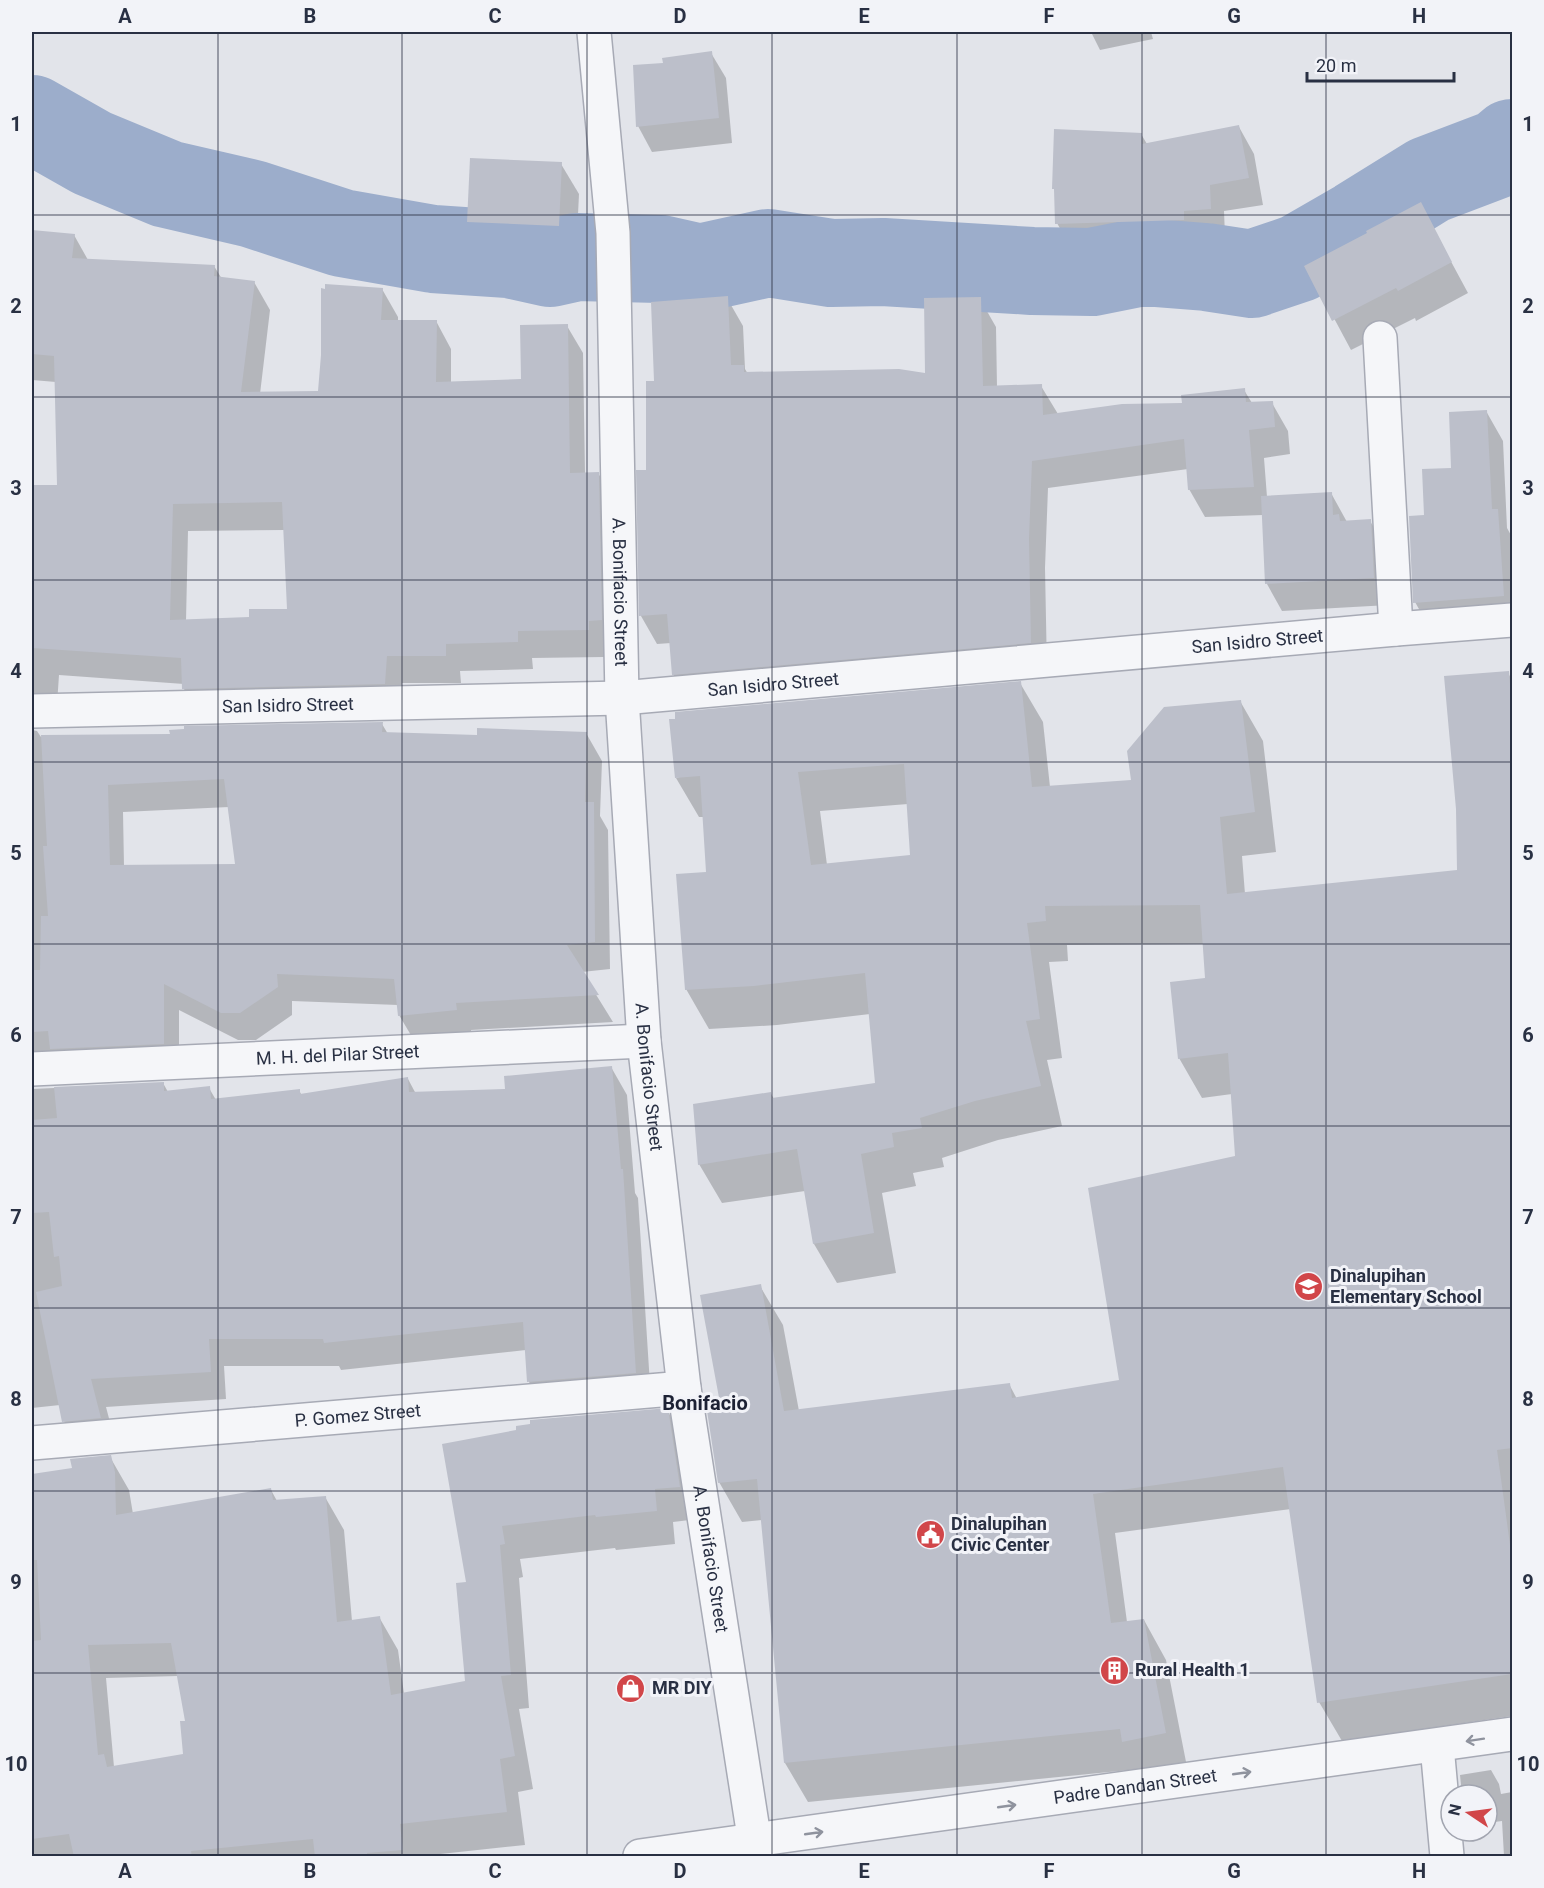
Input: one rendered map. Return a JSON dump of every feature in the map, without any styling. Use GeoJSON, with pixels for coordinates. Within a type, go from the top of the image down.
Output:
{"type":"FeatureCollection","features":[{"type":"Feature","properties":{"kind":"street","name":"A. Bonifacio Street"},"geometry":{"type":"LineString","coordinates":[[594,32],[613,233],[622,698],[644,1041],[684,1388],[757,1849]]}},
{"type":"Feature","properties":{"kind":"street"},"geometry":{"type":"LineString","coordinates":[[1380,338],[1395,629]]}},
{"type":"Feature","properties":{"kind":"street","name":"San Isidro Street"},"geometry":{"type":"LineString","coordinates":[[32,711],[622,698],[1512,620]]}},
{"type":"Feature","properties":{"kind":"street","name":"M. H. del Pilar Street"},"geometry":{"type":"LineString","coordinates":[[32,1069],[644,1041]]}},
{"type":"Feature","properties":{"kind":"street","name":"P. Gomez Street"},"geometry":{"type":"LineString","coordinates":[[32,1443],[684,1388]]}},
{"type":"Feature","properties":{"kind":"street","name":"Padre Dandan Street"},"geometry":{"type":"LineString","coordinates":[[640,1857],[757,1849],[1512,1734]]}},
{"type":"Feature","properties":{"kind":"street"},"geometry":{"type":"LineString","coordinates":[[1437,1746],[1447,1857]]}},
{"type":"Feature","properties":{"kind":"building"},"geometry":{"type":"Polygon","coordinates":[[[712,51],[719,118],[636,127],[633,65],[663,63],[662,58],[712,51]]]}},
{"type":"Feature","properties":{"kind":"building"},"geometry":{"type":"Polygon","coordinates":[[[1239,125],[1249,178],[1210,185],[1211,209],[1184,211],[1184,220],[1055,224],[1054,189],[1052,189],[1054,129],[1142,133],[1142,144],[1239,125]]]}},
{"type":"Feature","properties":{"kind":"building"},"geometry":{"type":"Polygon","coordinates":[[[470,158],[562,162],[559,226],[467,222],[470,158]]]}},
{"type":"Feature","properties":{"kind":"building"},"geometry":{"type":"Polygon","coordinates":[[[1421,202],[1452,262],[1398,291],[1396,288],[1332,321],[1304,266],[1421,202]]]}},
{"type":"Feature","properties":{"kind":"building"},"geometry":{"type":"Polygon","coordinates":[[[32,230],[75,234],[72,258],[215,265],[214,276],[255,281],[241,392],[318,391],[321,355],[321,288],[325,289],[325,284],[383,288],[381,320],[437,320],[436,382],[521,379],[520,325],[568,324],[570,473],[599,472],[602,620],[589,621],[589,630],[518,631],[518,642],[446,644],[446,656],[387,656],[385,684],[182,689],[181,658],[32,648],[32,485],[57,485],[54,356],[32,354],[32,230]],[[282,502],[173,504],[170,620],[249,617],[249,609],[287,609],[282,502]]]}},
{"type":"Feature","properties":{"kind":"building"},"geometry":{"type":"Polygon","coordinates":[[[728,296],[731,365],[744,365],[744,372],[899,369],[925,373],[924,298],[981,297],[983,386],[1042,384],[1043,415],[1122,404],[1182,403],[1181,395],[1245,388],[1246,402],[1273,401],[1275,427],[1249,430],[1254,487],[1188,490],[1184,439],[1032,461],[1029,539],[1031,643],[672,675],[667,614],[639,616],[636,470],[646,470],[646,381],[654,381],[651,302],[728,296]]]}},
{"type":"Feature","properties":{"kind":"building"},"geometry":{"type":"Polygon","coordinates":[[[1487,410],[1492,509],[1498,509],[1504,596],[1413,603],[1409,516],[1424,515],[1422,469],[1451,468],[1449,412],[1487,410]]]}},
{"type":"Feature","properties":{"kind":"building"},"geometry":{"type":"Polygon","coordinates":[[[1332,492],[1333,515],[1339,514],[1340,521],[1371,519],[1374,578],[1265,584],[1261,496],[1332,492]]]}},
{"type":"Feature","properties":{"kind":"building"},"geometry":{"type":"Polygon","coordinates":[[[1509,671],[1512,710],[1512,1448],[1497,1450],[1512,1559],[1512,1674],[1317,1703],[1283,1467],[1093,1494],[1111,1623],[1144,1619],[1166,1733],[1122,1742],[1120,1729],[784,1763],[757,1479],[718,1483],[706,1404],[720,1403],[700,1295],[761,1284],[784,1411],[1010,1383],[1012,1398],[1119,1380],[1088,1188],[1235,1156],[1228,1053],[1178,1059],[1170,982],[1205,978],[1200,905],[1045,906],[1046,921],[1027,923],[1040,1019],[1026,1021],[1041,1086],[975,1101],[920,1118],[922,1128],[892,1133],[894,1147],[861,1154],[874,1233],[813,1244],[797,1149],[698,1165],[693,1104],[771,1092],[772,1098],[875,1083],[865,973],[754,986],[685,990],[676,874],[706,872],[700,776],[675,778],[669,719],[675,719],[675,712],[1021,681],[1032,787],[1131,780],[1127,751],[1164,707],[1241,700],[1255,812],[1220,817],[1227,894],[1457,870],[1456,809],[1444,676],[1509,671]],[[904,764],[798,772],[811,865],[910,855],[904,764]]]}},
{"type":"Feature","properties":{"kind":"building"},"geometry":{"type":"Polygon","coordinates":[[[383,722],[382,732],[477,735],[477,728],[587,732],[585,802],[594,802],[595,942],[567,945],[599,995],[456,1003],[457,1010],[398,1016],[394,979],[277,974],[278,987],[240,1013],[221,1013],[164,984],[164,1044],[50,1049],[48,1031],[33,1032],[32,970],[40,970],[41,916],[48,916],[43,846],[47,846],[41,735],[170,734],[169,730],[184,729],[184,726],[383,722]],[[224,779],[108,785],[110,865],[235,864],[224,779]]]}},
{"type":"Feature","properties":{"kind":"building"},"geometry":{"type":"Polygon","coordinates":[[[612,1066],[621,1169],[623,1169],[636,1373],[527,1382],[523,1322],[324,1343],[323,1339],[209,1339],[211,1372],[91,1379],[101,1418],[62,1422],[36,1292],[62,1286],[59,1256],[54,1257],[49,1212],[32,1213],[32,1120],[57,1118],[54,1087],[164,1082],[164,1091],[210,1086],[211,1099],[300,1089],[300,1094],[408,1077],[409,1092],[505,1089],[504,1076],[612,1066]]]}},
{"type":"Feature","properties":{"kind":"building"},"geometry":{"type":"Polygon","coordinates":[[[668,1408],[680,1487],[655,1489],[657,1511],[596,1517],[595,1515],[502,1526],[505,1544],[500,1545],[511,1675],[501,1676],[515,1756],[500,1759],[507,1812],[400,1824],[403,1850],[367,1853],[367,1857],[315,1857],[313,1839],[191,1851],[192,1857],[74,1857],[69,1834],[32,1839],[32,1641],[41,1640],[37,1560],[32,1560],[32,1474],[72,1468],[70,1459],[111,1455],[115,1472],[116,1515],[271,1488],[273,1500],[326,1496],[337,1622],[380,1616],[391,1695],[465,1681],[456,1583],[466,1582],[442,1444],[516,1430],[516,1426],[530,1424],[530,1420],[668,1408]],[[171,1643],[88,1645],[98,1755],[104,1754],[107,1767],[183,1754],[180,1721],[185,1721],[171,1643]]]}},
{"type":"Feature","properties":{"kind":"waterway"},"geometry":{"type":"LineString","coordinates":[[32,119],[92,153],[167,184],[253,204],[342,233],[433,249],[509,254],[550,263],[577,257],[660,259],[700,268],[768,253],[831,263],[883,262],[1032,271],[1092,272],[1142,262],[1206,267],[1252,274],[1299,258],[1429,180],[1500,153],[1512,143]]}},
{"type":"Feature","properties":{"kind":"place","name":"Dinalupihan Elementary School"},"geometry":{"type":"Point","coordinates":[1309,1286]}},
{"type":"Feature","properties":{"kind":"place","name":"Dinalupihan Civic Center"},"geometry":{"type":"Point","coordinates":[930,1534]}},
{"type":"Feature","properties":{"kind":"place","name":"Rural Health 1"},"geometry":{"type":"Point","coordinates":[1114,1670]}},
{"type":"Feature","properties":{"kind":"place","name":"MR DIY"},"geometry":{"type":"Point","coordinates":[631,1688]}},
{"type":"Feature","properties":{"kind":"district","name":"Bonifacio"},"geometry":{"type":"Point","coordinates":[705,1403]}}]}
